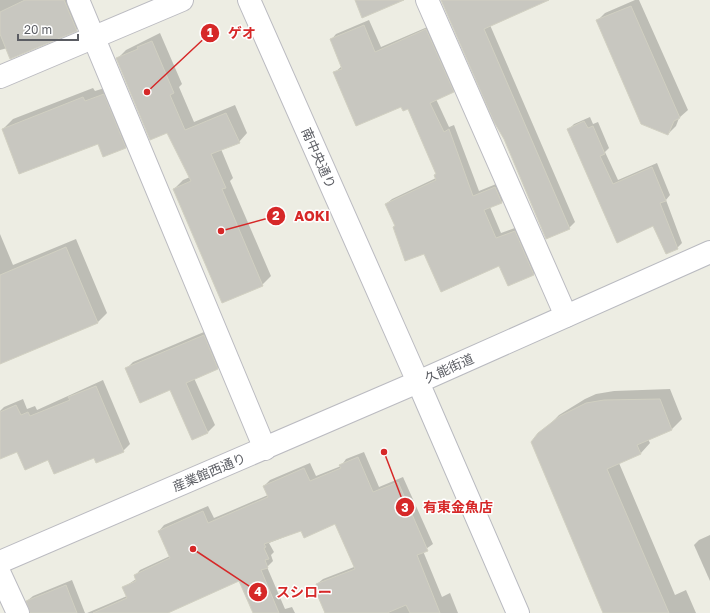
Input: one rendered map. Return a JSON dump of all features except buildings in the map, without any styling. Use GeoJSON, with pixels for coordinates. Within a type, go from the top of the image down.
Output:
{"type":"FeatureCollection","features":[{"type":"Feature","properties":{"kind":"street"},"geometry":{"type":"LineString","coordinates":[[78,0],[265,448]]}},
{"type":"Feature","properties":{"kind":"street"},"geometry":{"type":"LineString","coordinates":[[0,77],[182,0]]}},
{"type":"Feature","properties":{"kind":"street","name":"南中央通り"},"geometry":{"type":"LineString","coordinates":[[249,0],[418,382]]}},
{"type":"Feature","properties":{"kind":"street"},"geometry":{"type":"LineString","coordinates":[[427,0],[566,316]]}},
{"type":"Feature","properties":{"kind":"street","name":"久能街道"},"geometry":{"type":"LineString","coordinates":[[518,613],[418,382],[710,252]]}},
{"type":"Feature","properties":{"kind":"street","name":"産業館西通り"},"geometry":{"type":"LineString","coordinates":[[0,562],[418,382]]}},
{"type":"Feature","properties":{"kind":"street"},"geometry":{"type":"LineString","coordinates":[[0,574],[18,613]]}},
{"type":"Feature","properties":{"kind":"place","name":"ゲオ"},"geometry":{"type":"Point","coordinates":[147,92]}},
{"type":"Feature","properties":{"kind":"place","name":"AOKI"},"geometry":{"type":"Point","coordinates":[221,231]}},
{"type":"Feature","properties":{"kind":"place","name":"有東金魚店"},"geometry":{"type":"Point","coordinates":[384,452]}},
{"type":"Feature","properties":{"kind":"place","name":"スシロー"},"geometry":{"type":"Point","coordinates":[193,549]}}]}
